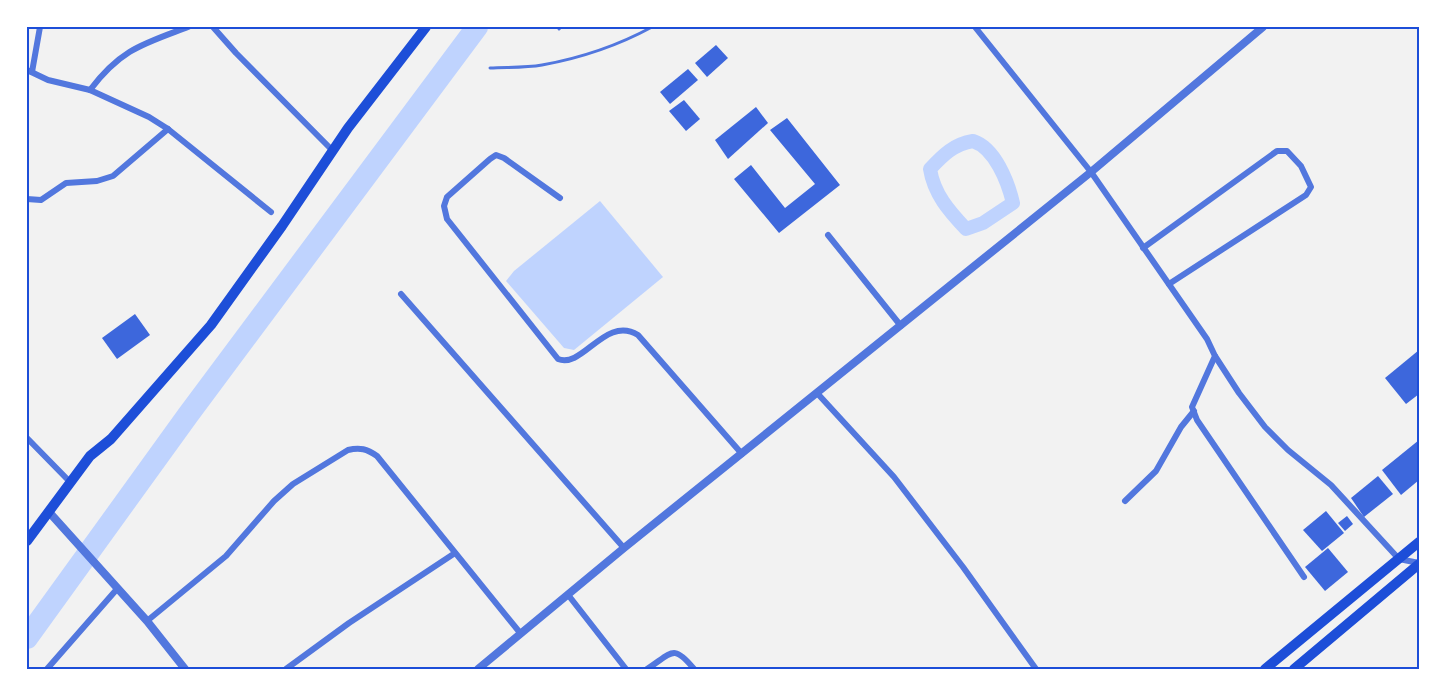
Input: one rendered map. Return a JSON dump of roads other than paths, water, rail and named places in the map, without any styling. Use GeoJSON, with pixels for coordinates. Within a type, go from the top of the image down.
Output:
{"type":"FeatureCollection","features":[{"type":"Feature","properties":{"kind":"highway"},"geometry":{"type":"LineString","coordinates":[[27,541],[90,456],[111,439],[211,325],[367,101],[426,27]]}},
{"type":"Feature","properties":{"kind":"highway"},"geometry":{"type":"LineString","coordinates":[[1264,669],[1419,542]]}},
{"type":"Feature","properties":{"kind":"highway"},"geometry":{"type":"LineString","coordinates":[[1294,669],[1419,563]]}},
{"type":"Feature","properties":{"kind":"street"},"geometry":{"type":"LineString","coordinates":[[40,27],[29,71],[65,85],[90,90],[149,117],[168,129],[271,212]]}},
{"type":"Feature","properties":{"kind":"street"},"geometry":{"type":"LineString","coordinates":[[90,90],[115,61],[134,48],[188,27]]}},
{"type":"Feature","properties":{"kind":"street"},"geometry":{"type":"LineString","coordinates":[[213,27],[332,150]]}},
{"type":"Feature","properties":{"kind":"street"},"geometry":{"type":"LineString","coordinates":[[975,27],[1091,172],[1207,339],[1239,393],[1265,427],[1288,450],[1331,485],[1399,559],[1419,563]]}},
{"type":"Feature","properties":{"kind":"street"},"geometry":{"type":"LineString","coordinates":[[478,669],[624,548],[1091,172],[1263,27]]}},
{"type":"Feature","properties":{"kind":"street"},"geometry":{"type":"LineString","coordinates":[[27,199],[42,200],[66,183],[98,181],[113,176],[168,129]]}},
{"type":"Feature","properties":{"kind":"street"},"geometry":{"type":"LineString","coordinates":[[1143,248],[1277,152],[1287,151],[1301,166],[1311,187],[1306,195],[1170,284]]}},
{"type":"Feature","properties":{"kind":"street"},"geometry":{"type":"LineString","coordinates":[[560,198],[504,158],[496,156],[447,197],[444,206],[447,219],[558,359],[569,360],[614,331],[630,330],[638,335],[742,454]]}},
{"type":"Feature","properties":{"kind":"street"},"geometry":{"type":"LineString","coordinates":[[828,235],[902,326]]}},
{"type":"Feature","properties":{"kind":"street"},"geometry":{"type":"LineString","coordinates":[[401,294],[624,548]]}},
{"type":"Feature","properties":{"kind":"street"},"geometry":{"type":"LineString","coordinates":[[1215,356],[1192,407],[1197,420],[1304,577]]}},
{"type":"Feature","properties":{"kind":"street"},"geometry":{"type":"LineString","coordinates":[[817,393],[894,477],[963,567],[1036,669]]}},
{"type":"Feature","properties":{"kind":"street"},"geometry":{"type":"LineString","coordinates":[[1125,501],[1156,471],[1181,427],[1194,411]]}},
{"type":"Feature","properties":{"kind":"street"},"geometry":{"type":"LineString","coordinates":[[27,438],[70,483]]}},
{"type":"Feature","properties":{"kind":"street"},"geometry":{"type":"LineString","coordinates":[[147,621],[226,556],[274,501],[293,484],[348,450],[357,448],[365,449],[377,456],[521,634]]}},
{"type":"Feature","properties":{"kind":"street"},"geometry":{"type":"LineString","coordinates":[[49,512],[147,621],[184,669]]}},
{"type":"Feature","properties":{"kind":"street"},"geometry":{"type":"LineString","coordinates":[[286,669],[349,623],[455,553]]}},
{"type":"Feature","properties":{"kind":"street"},"geometry":{"type":"LineString","coordinates":[[47,669],[117,589]]}},
{"type":"Feature","properties":{"kind":"street"},"geometry":{"type":"LineString","coordinates":[[568,596],[626,669]]}},
{"type":"Feature","properties":{"kind":"street"},"geometry":{"type":"LineString","coordinates":[[647,669],[673,652],[679,652],[694,669]]}},
{"type":"Feature","properties":{"kind":"lane"},"geometry":{"type":"LineString","coordinates":[[490,68],[540,66],[592,53],[615,45],[652,27]]}},
{"type":"Feature","properties":{"kind":"water"},"geometry":{"type":"Polygon","coordinates":[[[600,201],[663,277],[574,350],[564,348],[506,281],[514,271],[600,201]]]}},
{"type":"Feature","properties":{"kind":"waterway"},"geometry":{"type":"LineString","coordinates":[[27,638],[188,415],[477,27]]}},
{"type":"Feature","properties":{"kind":"waterway"},"geometry":{"type":"LineString","coordinates":[[973,141],[981,145],[994,158],[1008,185],[1013,203],[983,223],[966,229],[948,209],[935,186],[930,169],[949,151],[973,141]]}}]}
